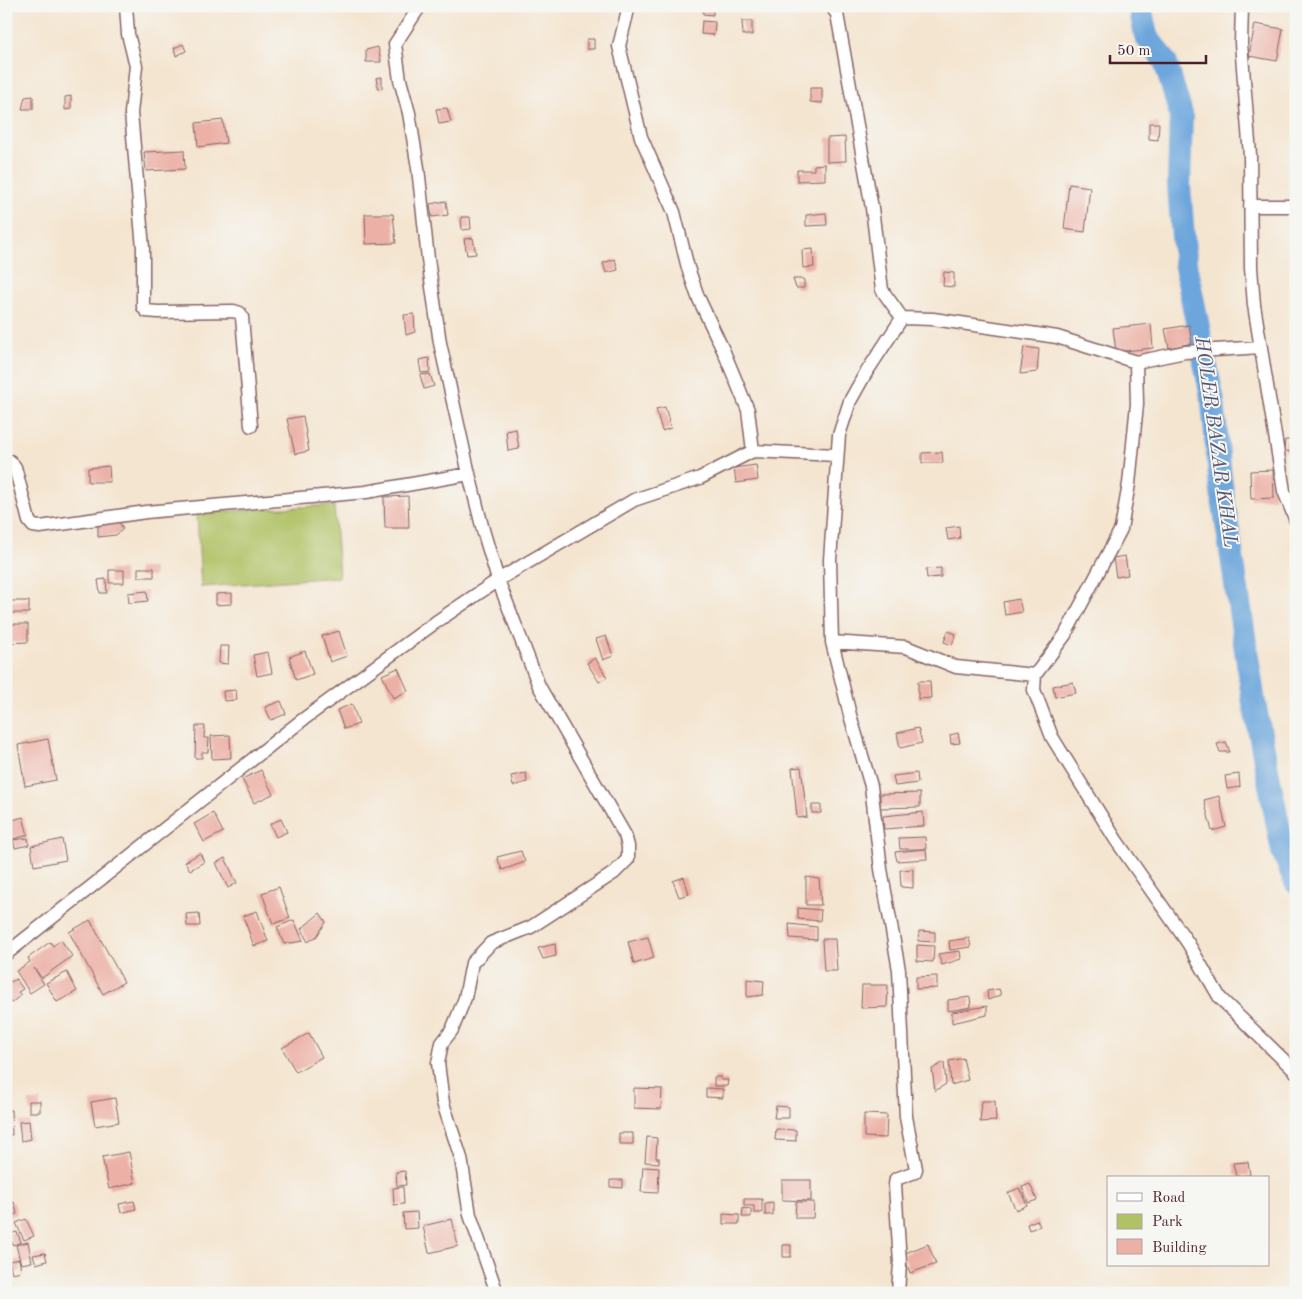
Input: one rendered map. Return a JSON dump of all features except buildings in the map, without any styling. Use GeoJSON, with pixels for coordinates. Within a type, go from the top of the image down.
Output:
{"type":"FeatureCollection","features":[{"type":"Feature","properties":{"kind":"street"},"geometry":{"type":"LineString","coordinates":[[126,6],[128,34],[136,66],[131,113],[143,248],[143,307],[146,310],[158,312],[240,312],[242,317],[251,426]]}},
{"type":"Feature","properties":{"kind":"street"},"geometry":{"type":"LineString","coordinates":[[420,6],[395,44],[400,80],[409,113],[418,168],[440,343],[469,474],[498,580],[539,686],[625,836],[628,846],[628,859],[614,873],[531,926],[491,943],[472,963],[464,998],[452,1030],[442,1043],[438,1063],[443,1103],[461,1158],[470,1215],[497,1293]]}},
{"type":"Feature","properties":{"kind":"street"},"geometry":{"type":"LineString","coordinates":[[629,6],[620,46],[641,137],[674,212],[688,268],[698,297],[724,352],[748,410],[753,451]]}},
{"type":"Feature","properties":{"kind":"street"},"geometry":{"type":"LineString","coordinates":[[832,6],[837,14],[852,94],[872,208],[882,290],[902,318]]}},
{"type":"Feature","properties":{"kind":"street"},"geometry":{"type":"LineString","coordinates":[[1242,6],[1241,43],[1250,155],[1251,268],[1256,348],[1284,491],[1296,521]]}},
{"type":"Feature","properties":{"kind":"street"},"geometry":{"type":"LineString","coordinates":[[1250,206],[1296,206]]}},
{"type":"Feature","properties":{"kind":"street"},"geometry":{"type":"LineString","coordinates":[[902,318],[933,318],[1057,337],[1136,362],[1185,352],[1256,348]]}},
{"type":"Feature","properties":{"kind":"street"},"geometry":{"type":"LineString","coordinates":[[898,1293],[900,1264],[895,1185],[896,1179],[914,1172],[916,1169],[906,1117],[899,970],[881,868],[871,786],[850,716],[832,642],[830,560],[839,436],[850,401],[902,318]]}},
{"type":"Feature","properties":{"kind":"street"},"geometry":{"type":"LineString","coordinates":[[1136,362],[1137,404],[1129,484],[1121,529],[1065,634],[1034,676],[1034,690],[1052,736],[1116,840],[1188,943],[1220,998],[1296,1072]]}},
{"type":"Feature","properties":{"kind":"street"},"geometry":{"type":"LineString","coordinates":[[6,954],[301,721],[436,622],[498,580],[634,500],[700,478],[753,451],[837,455]]}},
{"type":"Feature","properties":{"kind":"street"},"geometry":{"type":"LineString","coordinates":[[6,462],[10,462],[15,467],[29,521],[34,526],[40,527],[146,512],[366,492],[469,474]]}},
{"type":"Feature","properties":{"kind":"street"},"geometry":{"type":"LineString","coordinates":[[832,642],[906,647],[956,667],[1034,676]]}},
{"type":"Feature","properties":{"kind":"green space"},"geometry":{"type":"Polygon","coordinates":[[[334,505],[339,577],[201,587],[197,513],[334,505]]]}},
{"type":"Feature","properties":{"kind":"waterway","name":"HOLER BAZAR KHAL"},"geometry":{"type":"LineString","coordinates":[[1140,6],[1146,36],[1165,61],[1181,114],[1179,186],[1185,262],[1213,402],[1220,478],[1254,703],[1283,851],[1296,882]]}}]}
